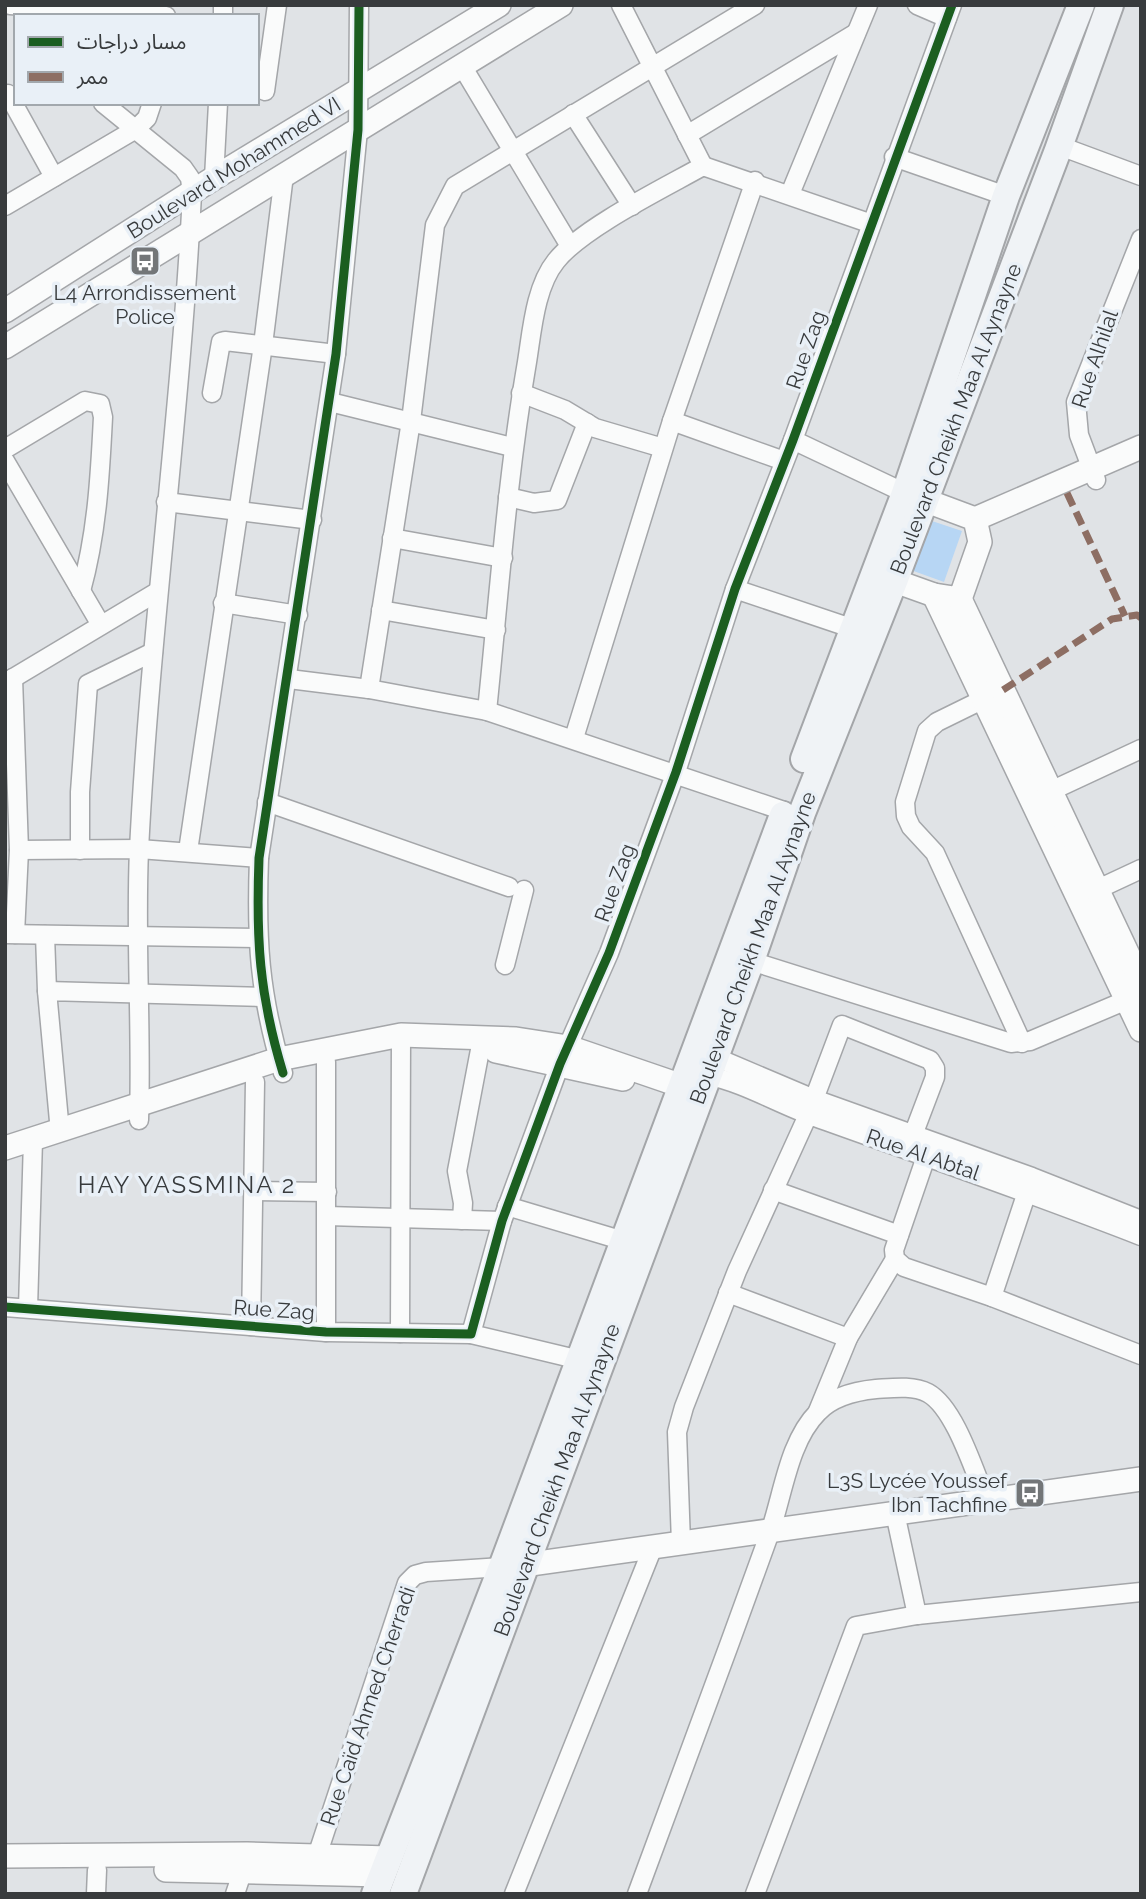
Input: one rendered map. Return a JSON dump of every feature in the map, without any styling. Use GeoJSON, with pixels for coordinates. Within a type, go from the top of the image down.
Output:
{"type":"FeatureCollection","features":[{"type":"Feature","properties":{"kind":"main road","name":"Boulevard Cheikh Maa Al Aynayne"},"geometry":{"type":"LineString","coordinates":[[914,497],[1006,196],[1082,5]]}},
{"type":"Feature","properties":{"kind":"main road","name":"Boulevard Cheikh Maa Al Aynayne"},"geometry":{"type":"LineString","coordinates":[[382,1875],[515,1566],[751,961],[914,497],[1060,146],[1110,5]]}},
{"type":"Feature","properties":{"kind":"main road","name":"Boulevard Cheikh Maa Al Aynayne"},"geometry":{"type":"LineString","coordinates":[[403,1894],[515,1566],[580,1360],[624,1241],[675,1087],[854,629],[885,576]]}},
{"type":"Feature","properties":{"kind":"street"},"geometry":{"type":"LineString","coordinates":[[10,5],[47,12],[100,11],[139,14]]}},
{"type":"Feature","properties":{"kind":"street"},"geometry":{"type":"LineString","coordinates":[[265,91],[277,5]]}},
{"type":"Feature","properties":{"kind":"street"},"geometry":{"type":"LineString","coordinates":[[281,1066],[263,997],[256,938],[259,858],[289,679],[336,354],[358,130],[359,5]]}},
{"type":"Feature","properties":{"kind":"street","name":"Boulevard Mohammed VI"},"geometry":{"type":"LineString","coordinates":[[5,311],[214,178],[499,5]]}},
{"type":"Feature","properties":{"kind":"street","name":"Boulevard Mohammed VI"},"geometry":{"type":"LineString","coordinates":[[5,347],[561,5]]}},
{"type":"Feature","properties":{"kind":"street"},"geometry":{"type":"LineString","coordinates":[[621,5],[702,166]]}},
{"type":"Feature","properties":{"kind":"street"},"geometry":{"type":"LineString","coordinates":[[369,689],[411,421],[438,216],[455,186],[755,5]]}},
{"type":"Feature","properties":{"kind":"street"},"geometry":{"type":"LineString","coordinates":[[790,194],[868,5]]}},
{"type":"Feature","properties":{"kind":"street"},"geometry":{"type":"LineString","coordinates":[[917,5],[949,11]]}},
{"type":"Feature","properties":{"kind":"street","name":"Rue Zag"},"geometry":{"type":"LineString","coordinates":[[5,1307],[326,1332],[471,1334],[504,1213],[564,1055],[609,953],[676,772],[734,589],[793,440],[949,11]]}},
{"type":"Feature","properties":{"kind":"street"},"geometry":{"type":"LineString","coordinates":[[687,135],[856,33]]}},
{"type":"Feature","properties":{"kind":"street"},"geometry":{"type":"LineString","coordinates":[[462,66],[570,246]]}},
{"type":"Feature","properties":{"kind":"street"},"geometry":{"type":"LineString","coordinates":[[16,105],[54,177]]}},
{"type":"Feature","properties":{"kind":"street"},"geometry":{"type":"LineString","coordinates":[[106,105],[183,168],[190,178],[192,194],[157,592],[139,849],[136,937],[139,1112]]}},
{"type":"Feature","properties":{"kind":"street"},"geometry":{"type":"LineString","coordinates":[[5,206],[136,129],[147,118],[151,105]]}},
{"type":"Feature","properties":{"kind":"street"},"geometry":{"type":"LineString","coordinates":[[214,178],[218,105]]}},
{"type":"Feature","properties":{"kind":"street"},"geometry":{"type":"LineString","coordinates":[[573,114],[632,206]]}},
{"type":"Feature","properties":{"kind":"street"},"geometry":{"type":"LineString","coordinates":[[1060,146],[1141,176]]}},
{"type":"Feature","properties":{"kind":"street"},"geometry":{"type":"LineString","coordinates":[[894,157],[1006,196]]}},
{"type":"Feature","properties":{"kind":"street"},"geometry":{"type":"LineString","coordinates":[[487,711],[512,447],[543,286],[555,262],[570,246],[702,166],[755,181],[870,223]]}},
{"type":"Feature","properties":{"kind":"street"},"geometry":{"type":"LineString","coordinates":[[188,851],[263,345],[285,175]]}},
{"type":"Feature","properties":{"kind":"street"},"geometry":{"type":"LineString","coordinates":[[574,738],[663,448],[755,181]]}},
{"type":"Feature","properties":{"kind":"street","name":"Rue Alhilal"},"geometry":{"type":"LineString","coordinates":[[1094,475],[1079,435],[1076,402],[1141,239]]}},
{"type":"Feature","properties":{"kind":"street"},"geometry":{"type":"LineString","coordinates":[[212,393],[221,342],[336,354]]}},
{"type":"Feature","properties":{"kind":"street"},"geometry":{"type":"LineString","coordinates":[[522,393],[565,410],[587,423],[663,448]]}},
{"type":"Feature","properties":{"kind":"street"},"geometry":{"type":"LineString","coordinates":[[5,449],[85,401],[100,404],[103,417],[99,500],[92,548],[81,591]]}},
{"type":"Feature","properties":{"kind":"street"},"geometry":{"type":"LineString","coordinates":[[330,402],[512,447]]}},
{"type":"Feature","properties":{"kind":"street"},"geometry":{"type":"LineString","coordinates":[[672,421],[784,461]]}},
{"type":"Feature","properties":{"kind":"street"},"geometry":{"type":"LineString","coordinates":[[508,498],[534,503],[557,500],[587,423]]}},
{"type":"Feature","properties":{"kind":"street"},"geometry":{"type":"LineString","coordinates":[[793,440],[914,497],[973,521],[1094,475],[1141,461]]}},
{"type":"Feature","properties":{"kind":"street"},"geometry":{"type":"LineString","coordinates":[[1094,475],[1141,447]]}},
{"type":"Feature","properties":{"kind":"street"},"geometry":{"type":"LineString","coordinates":[[5,461],[101,625]]}},
{"type":"Feature","properties":{"kind":"street"},"geometry":{"type":"LineString","coordinates":[[166,502],[312,520]]}},
{"type":"Feature","properties":{"kind":"street"},"geometry":{"type":"LineString","coordinates":[[973,521],[980,542],[960,599],[994,694],[1134,997],[1141,1030]]}},
{"type":"Feature","properties":{"kind":"street"},"geometry":{"type":"LineString","coordinates":[[392,538],[503,558]]}},
{"type":"Feature","properties":{"kind":"street"},"geometry":{"type":"LineString","coordinates":[[885,576],[934,595],[960,599]]}},
{"type":"Feature","properties":{"kind":"street"},"geometry":{"type":"LineString","coordinates":[[734,589],[854,629]]}},
{"type":"Feature","properties":{"kind":"street"},"geometry":{"type":"LineString","coordinates":[[157,592],[9,680],[14,861],[10,934],[256,938]]}},
{"type":"Feature","properties":{"kind":"street"},"geometry":{"type":"LineString","coordinates":[[934,595],[994,694]]}},
{"type":"Feature","properties":{"kind":"street"},"geometry":{"type":"LineString","coordinates":[[223,603],[298,615]]}},
{"type":"Feature","properties":{"kind":"street"},"geometry":{"type":"LineString","coordinates":[[381,610],[496,630]]}},
{"type":"Feature","properties":{"kind":"street"},"geometry":{"type":"LineString","coordinates":[[80,850],[80,792],[88,684],[153,652]]}},
{"type":"Feature","properties":{"kind":"street"},"geometry":{"type":"LineString","coordinates":[[289,679],[369,689],[487,711],[676,772],[784,811]]}},
{"type":"Feature","properties":{"kind":"street"},"geometry":{"type":"LineString","coordinates":[[994,694],[937,722],[928,731],[905,802],[906,816],[911,827],[935,853],[1022,1043]]}},
{"type":"Feature","properties":{"kind":"street"},"geometry":{"type":"LineString","coordinates":[[1042,795],[1141,750]]}},
{"type":"Feature","properties":{"kind":"street"},"geometry":{"type":"LineString","coordinates":[[1042,795],[1096,890],[1141,982]]}},
{"type":"Feature","properties":{"kind":"street"},"geometry":{"type":"LineString","coordinates":[[267,802],[517,888],[505,965]]}},
{"type":"Feature","properties":{"kind":"street"},"geometry":{"type":"LineString","coordinates":[[14,861],[80,850],[139,849],[259,858]]}},
{"type":"Feature","properties":{"kind":"street"},"geometry":{"type":"LineString","coordinates":[[1096,890],[1141,869]]}},
{"type":"Feature","properties":{"kind":"street"},"geometry":{"type":"LineString","coordinates":[[45,935],[47,991],[60,1132]]}},
{"type":"Feature","properties":{"kind":"street"},"geometry":{"type":"LineString","coordinates":[[751,961],[993,1040],[1022,1043],[1134,997]]}},
{"type":"Feature","properties":{"kind":"street"},"geometry":{"type":"LineString","coordinates":[[47,991],[263,997]]}},
{"type":"Feature","properties":{"kind":"street"},"geometry":{"type":"LineString","coordinates":[[681,1543],[677,1432],[728,1293],[811,1107],[852,994]]}},
{"type":"Feature","properties":{"kind":"street"},"geometry":{"type":"LineString","coordinates":[[842,1025],[930,1060],[935,1068],[935,1077],[913,1135]]}},
{"type":"Feature","properties":{"kind":"street"},"geometry":{"type":"LineString","coordinates":[[5,1148],[33,1148],[281,1066],[401,1043],[504,1038],[564,1055],[635,1082],[675,1087]]}},
{"type":"Feature","properties":{"kind":"street"},"geometry":{"type":"LineString","coordinates":[[5,1163],[60,1132],[255,1082],[281,1066],[326,1062],[401,1043],[564,1055]]}},
{"type":"Feature","properties":{"kind":"street"},"geometry":{"type":"LineString","coordinates":[[400,1333],[401,1043]]}},
{"type":"Feature","properties":{"kind":"street"},"geometry":{"type":"LineString","coordinates":[[462,1220],[463,1203],[457,1171],[480,1050]]}},
{"type":"Feature","properties":{"kind":"street"},"geometry":{"type":"LineString","coordinates":[[326,1062],[326,1332]]}},
{"type":"Feature","properties":{"kind":"street","name":"Rue Al Abtal"},"geometry":{"type":"LineString","coordinates":[[710,1066],[729,1080],[1141,1220]]}},
{"type":"Feature","properties":{"kind":"street"},"geometry":{"type":"LineString","coordinates":[[251,1326],[255,1082]]}},
{"type":"Feature","properties":{"kind":"street","name":"Rue Al Abtal"},"geometry":{"type":"LineString","coordinates":[[811,1107],[913,1135],[929,1149]]}},
{"type":"Feature","properties":{"kind":"street"},"geometry":{"type":"LineString","coordinates":[[28,1308],[33,1148]]}},
{"type":"Feature","properties":{"kind":"street"},"geometry":{"type":"LineString","coordinates":[[637,1894],[770,1531],[795,1453],[818,1411],[848,1338],[895,1259],[900,1235],[929,1149]]}},
{"type":"Feature","properties":{"kind":"street"},"geometry":{"type":"LineString","coordinates":[[992,1297],[1029,1184]]}},
{"type":"Feature","properties":{"kind":"street","name":"Rue Al Abtal"},"geometry":{"type":"LineString","coordinates":[[1029,1184],[1141,1236]]}},
{"type":"Feature","properties":{"kind":"street"},"geometry":{"type":"LineString","coordinates":[[773,1190],[900,1235]]}},
{"type":"Feature","properties":{"kind":"street"},"geometry":{"type":"LineString","coordinates":[[254,1191],[327,1192]]}},
{"type":"Feature","properties":{"kind":"street"},"geometry":{"type":"LineString","coordinates":[[327,1216],[462,1220],[504,1213],[624,1241]]}},
{"type":"Feature","properties":{"kind":"street"},"geometry":{"type":"LineString","coordinates":[[895,1259],[904,1267],[992,1297],[1141,1355]]}},
{"type":"Feature","properties":{"kind":"street"},"geometry":{"type":"LineString","coordinates":[[728,1293],[848,1338]]}},
{"type":"Feature","properties":{"kind":"street"},"geometry":{"type":"LineString","coordinates":[[471,1334],[580,1360]]}},
{"type":"Feature","properties":{"kind":"street"},"geometry":{"type":"LineString","coordinates":[[818,1411],[835,1399],[870,1389],[912,1389],[926,1392],[948,1415],[986,1499]]}},
{"type":"Feature","properties":{"kind":"street","name":"Rue Caïd Ahmed Cherradi"},"geometry":{"type":"LineString","coordinates":[[314,1864],[407,1583],[415,1575],[515,1566],[1141,1479]]}},
{"type":"Feature","properties":{"kind":"street"},"geometry":{"type":"LineString","coordinates":[[895,1513],[916,1615]]}},
{"type":"Feature","properties":{"kind":"street"},"geometry":{"type":"LineString","coordinates":[[514,1894],[653,1547]]}},
{"type":"Feature","properties":{"kind":"street"},"geometry":{"type":"LineString","coordinates":[[755,1894],[852,1631],[860,1624],[916,1615],[1141,1592]]}},
{"type":"Feature","properties":{"kind":"street"},"geometry":{"type":"LineString","coordinates":[[5,1856],[314,1864],[382,1875]]}},
{"type":"Feature","properties":{"kind":"street"},"geometry":{"type":"LineString","coordinates":[[5,1871],[97,1870],[245,1862]]}},
{"type":"Feature","properties":{"kind":"street"},"geometry":{"type":"LineString","coordinates":[[235,1894],[245,1862]]}},
{"type":"Feature","properties":{"kind":"street"},"geometry":{"type":"LineString","coordinates":[[96,1894],[97,1870]]}},
{"type":"Feature","properties":{"kind":"shaded area"},"geometry":{"type":"Polygon","coordinates":[[[926,519],[962,531],[944,582],[908,569],[926,519]]]}},
{"type":"Feature","properties":{"kind":"marked path"},"geometry":{"type":"LineString","coordinates":[[1067,493],[1125,616]]}},
{"type":"Feature","properties":{"kind":"marked path"},"geometry":{"type":"LineString","coordinates":[[1003,690],[1112,619],[1137,615],[1141,618]]}},
{"type":"Feature","properties":{"kind":"cycle path"},"geometry":{"type":"LineString","coordinates":[[283,1073],[269,1017],[261,966],[259,858],[336,354],[358,130],[359,5]]}},
{"type":"Feature","properties":{"kind":"cycle path"},"geometry":{"type":"LineString","coordinates":[[5,1307],[326,1332],[471,1334],[502,1221],[560,1064],[609,953],[676,772],[735,589],[793,440],[952,5]]}},
{"type":"Feature","properties":{"kind":"place","name":"L4 Arrondissement Police"},"geometry":{"type":"Point","coordinates":[145,261]}},
{"type":"Feature","properties":{"kind":"place","name":"L3S Lycée Youssef Ibn Tachfine"},"geometry":{"type":"Point","coordinates":[1030,1493]}},
{"type":"Feature","properties":{"kind":"district","name":"HAY YASSMINA 2"},"geometry":{"type":"Point","coordinates":[187,1185]}}]}
